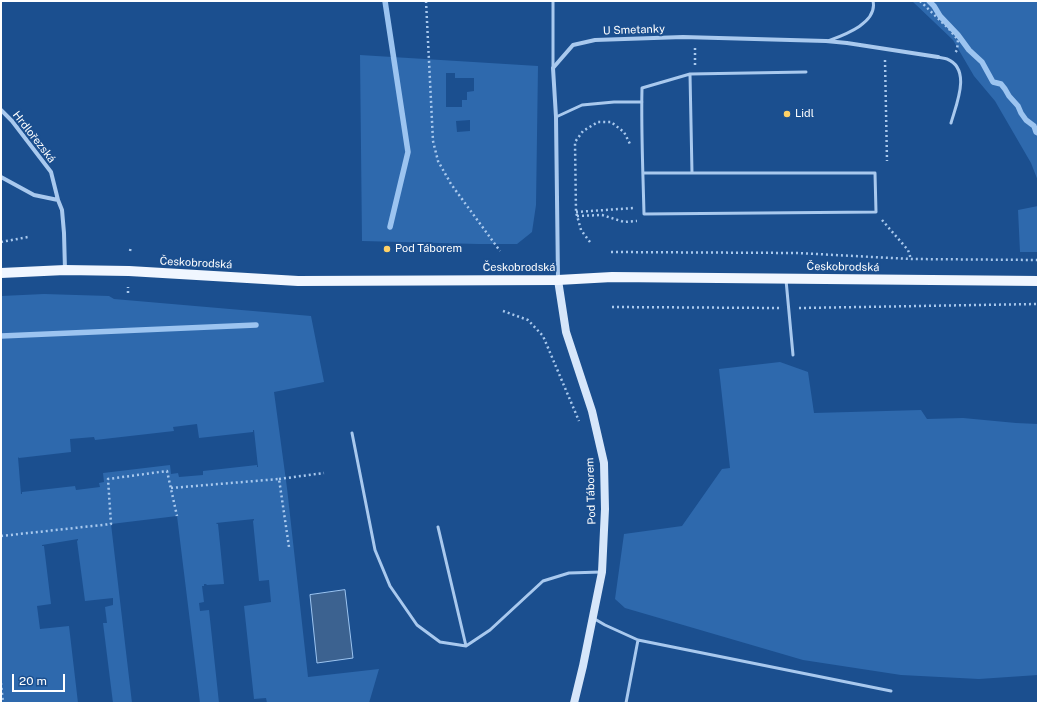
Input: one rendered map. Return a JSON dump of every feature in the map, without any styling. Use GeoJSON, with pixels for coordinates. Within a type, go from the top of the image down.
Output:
{"type":"FeatureCollection","features":[{"type":"Feature","properties":{"kind":"main road","name":"Českobrodská"},"geometry":{"type":"LineString","coordinates":[[1,273],[65,270],[129,271],[298,281],[558,280],[612,278],[1038,281]]}},
{"type":"Feature","properties":{"kind":"main road","name":"Pod Táborem"},"geometry":{"type":"LineString","coordinates":[[558,280],[566,332],[592,411],[604,463],[602,572],[574,703]]}},
{"type":"Feature","properties":{"kind":"street","name":"U Smetanky"},"geometry":{"type":"LineString","coordinates":[[554,68],[573,45],[596,40],[694,38],[826,41],[938,57]]}},
{"type":"Feature","properties":{"kind":"street"},"geometry":{"type":"LineString","coordinates":[[554,68],[558,280]]}},
{"type":"Feature","properties":{"kind":"street","name":"Hrdlořezská"},"geometry":{"type":"LineString","coordinates":[[1,110],[12,121],[51,172],[62,210],[65,270]]}},
{"type":"Feature","properties":{"kind":"street"},"geometry":{"type":"LineString","coordinates":[[1,177],[34,195],[58,200]]}},
{"type":"Feature","properties":{"kind":"lane"},"geometry":{"type":"LineString","coordinates":[[554,1],[554,68]]}},
{"type":"Feature","properties":{"kind":"lane"},"geometry":{"type":"LineString","coordinates":[[826,41],[851,31],[868,20],[874,5],[873,1]]}},
{"type":"Feature","properties":{"kind":"lane"},"geometry":{"type":"LineString","coordinates":[[938,57],[948,60],[957,67],[961,76],[961,87],[951,123]]}},
{"type":"Feature","properties":{"kind":"lane"},"geometry":{"type":"LineString","coordinates":[[643,173],[875,173],[876,212],[644,214],[643,173],[642,88],[695,73],[806,72]]}},
{"type":"Feature","properties":{"kind":"lane"},"geometry":{"type":"LineString","coordinates":[[690,74],[692,173]]}},
{"type":"Feature","properties":{"kind":"lane"},"geometry":{"type":"LineString","coordinates":[[556,117],[582,105],[614,102],[642,102]]}},
{"type":"Feature","properties":{"kind":"lane"},"geometry":{"type":"LineString","coordinates":[[786,279],[793,356]]}},
{"type":"Feature","properties":{"kind":"lane"},"geometry":{"type":"LineString","coordinates":[[352,434],[376,550],[390,586],[416,625],[440,642],[466,646],[490,630],[543,581],[569,572],[602,572]]}},
{"type":"Feature","properties":{"kind":"lane"},"geometry":{"type":"LineString","coordinates":[[438,527],[466,646]]}},
{"type":"Feature","properties":{"kind":"lane"},"geometry":{"type":"LineString","coordinates":[[593,618],[638,640],[891,691]]}},
{"type":"Feature","properties":{"kind":"lane"},"geometry":{"type":"LineString","coordinates":[[626,703],[638,640]]}},
{"type":"Feature","properties":{"kind":"path"},"geometry":{"type":"LineString","coordinates":[[426,1],[433,141],[438,161],[451,184],[500,251]]}},
{"type":"Feature","properties":{"kind":"path"},"geometry":{"type":"LineString","coordinates":[[920,1],[949,29],[958,40],[957,50],[948,60]]}},
{"type":"Feature","properties":{"kind":"path"},"geometry":{"type":"LineString","coordinates":[[694,38],[695,73]]}},
{"type":"Feature","properties":{"kind":"path"},"geometry":{"type":"LineString","coordinates":[[885,49],[887,161]]}},
{"type":"Feature","properties":{"kind":"path"},"geometry":{"type":"LineString","coordinates":[[590,242],[581,230],[576,212],[575,142],[583,131],[598,122],[611,122],[624,132],[631,147],[643,147]]}},
{"type":"Feature","properties":{"kind":"path"},"geometry":{"type":"LineString","coordinates":[[576,212],[644,208]]}},
{"type":"Feature","properties":{"kind":"path"},"geometry":{"type":"LineString","coordinates":[[876,212],[908,250],[911,259]]}},
{"type":"Feature","properties":{"kind":"path"},"geometry":{"type":"LineString","coordinates":[[577,216],[602,215],[624,222]]}},
{"type":"Feature","properties":{"kind":"path"},"geometry":{"type":"LineString","coordinates":[[1,242],[28,237]]}},
{"type":"Feature","properties":{"kind":"path"},"geometry":{"type":"LineString","coordinates":[[611,252],[797,253],[911,259],[1038,260]]}},
{"type":"Feature","properties":{"kind":"path"},"geometry":{"type":"LineString","coordinates":[[128,287],[128,293]]}},
{"type":"Feature","properties":{"kind":"path"},"geometry":{"type":"LineString","coordinates":[[612,307],[788,308],[1038,304]]}},
{"type":"Feature","properties":{"kind":"path"},"geometry":{"type":"LineString","coordinates":[[503,311],[528,320],[543,336],[581,427]]}},
{"type":"Feature","properties":{"kind":"path"},"geometry":{"type":"LineString","coordinates":[[1,536],[111,524],[108,479],[167,471],[177,516]]}},
{"type":"Feature","properties":{"kind":"path"},"geometry":{"type":"LineString","coordinates":[[171,488],[279,479],[324,473]]}},
{"type":"Feature","properties":{"kind":"path"},"geometry":{"type":"LineString","coordinates":[[279,479],[289,547]]}},
{"type":"Feature","properties":{"kind":"path"},"geometry":{"type":"LineString","coordinates":[[1,683],[3,703]]}},
{"type":"Feature","properties":{"kind":"shaded area"},"geometry":{"type":"Polygon","coordinates":[[[912,1],[1038,1],[1038,181],[1031,163],[995,101],[974,76],[953,40],[912,1]]]}},
{"type":"Feature","properties":{"kind":"shaded area"},"geometry":{"type":"Polygon","coordinates":[[[360,55],[538,66],[536,205],[532,232],[517,244],[362,241],[360,55]],[[446,73],[446,107],[462,107],[462,100],[467,100],[467,92],[474,91],[474,78],[455,78],[455,73],[446,73]],[[470,120],[456,121],[457,132],[470,131],[470,120]]]}},
{"type":"Feature","properties":{"kind":"shaded area"},"geometry":{"type":"Polygon","coordinates":[[[1038,206],[1038,252],[1020,252],[1018,210],[1038,206]]]}},
{"type":"Feature","properties":{"kind":"shaded area"},"geometry":{"type":"Polygon","coordinates":[[[44,294],[109,296],[114,299],[311,316],[324,382],[274,392],[287,488],[308,677],[379,669],[369,703],[267,703],[266,698],[254,699],[244,606],[271,602],[269,580],[259,581],[254,519],[216,523],[218,524],[224,584],[204,584],[204,586],[202,586],[204,602],[199,603],[200,611],[209,610],[219,703],[200,703],[177,516],[111,524],[132,703],[113,703],[103,623],[107,623],[105,607],[113,605],[113,598],[85,601],[77,541],[78,539],[42,545],[44,546],[51,604],[37,606],[40,629],[69,626],[78,703],[1,703],[1,296],[44,294]],[[197,424],[173,427],[174,431],[95,440],[94,437],[70,439],[71,452],[18,457],[21,494],[22,492],[75,486],[76,490],[100,487],[99,483],[104,482],[103,473],[170,465],[171,474],[178,473],[179,477],[203,475],[203,471],[257,465],[258,467],[254,430],[253,432],[199,438],[197,424]]]}},
{"type":"Feature","properties":{"kind":"shaded area"},"geometry":{"type":"Polygon","coordinates":[[[780,362],[808,372],[814,413],[921,410],[927,419],[963,418],[1038,424],[1038,675],[979,679],[901,675],[803,660],[625,608],[615,599],[624,534],[682,526],[722,469],[730,468],[719,369],[780,362]]]}},
{"type":"Feature","properties":{"kind":"shaded area"},"geometry":{"type":"Polygon","coordinates":[[[345,590],[353,658],[317,663],[310,595],[345,590]]]}},
{"type":"Feature","properties":{"kind":"waterway"},"geometry":{"type":"LineString","coordinates":[[385,1],[408,152],[390,227]]}},
{"type":"Feature","properties":{"kind":"waterway"},"geometry":{"type":"LineString","coordinates":[[929,1],[969,50],[982,62],[993,82],[1001,84],[1018,106],[1026,120],[1034,126],[1036,132],[1038,133]]}},
{"type":"Feature","properties":{"kind":"waterway"},"geometry":{"type":"LineString","coordinates":[[1,336],[256,325]]}},
{"type":"Feature","properties":{"kind":"place","name":"Lidl"},"geometry":{"type":"Point","coordinates":[787,114]}},
{"type":"Feature","properties":{"kind":"place","name":"Pod Táborem"},"geometry":{"type":"Point","coordinates":[387,249]}}]}
